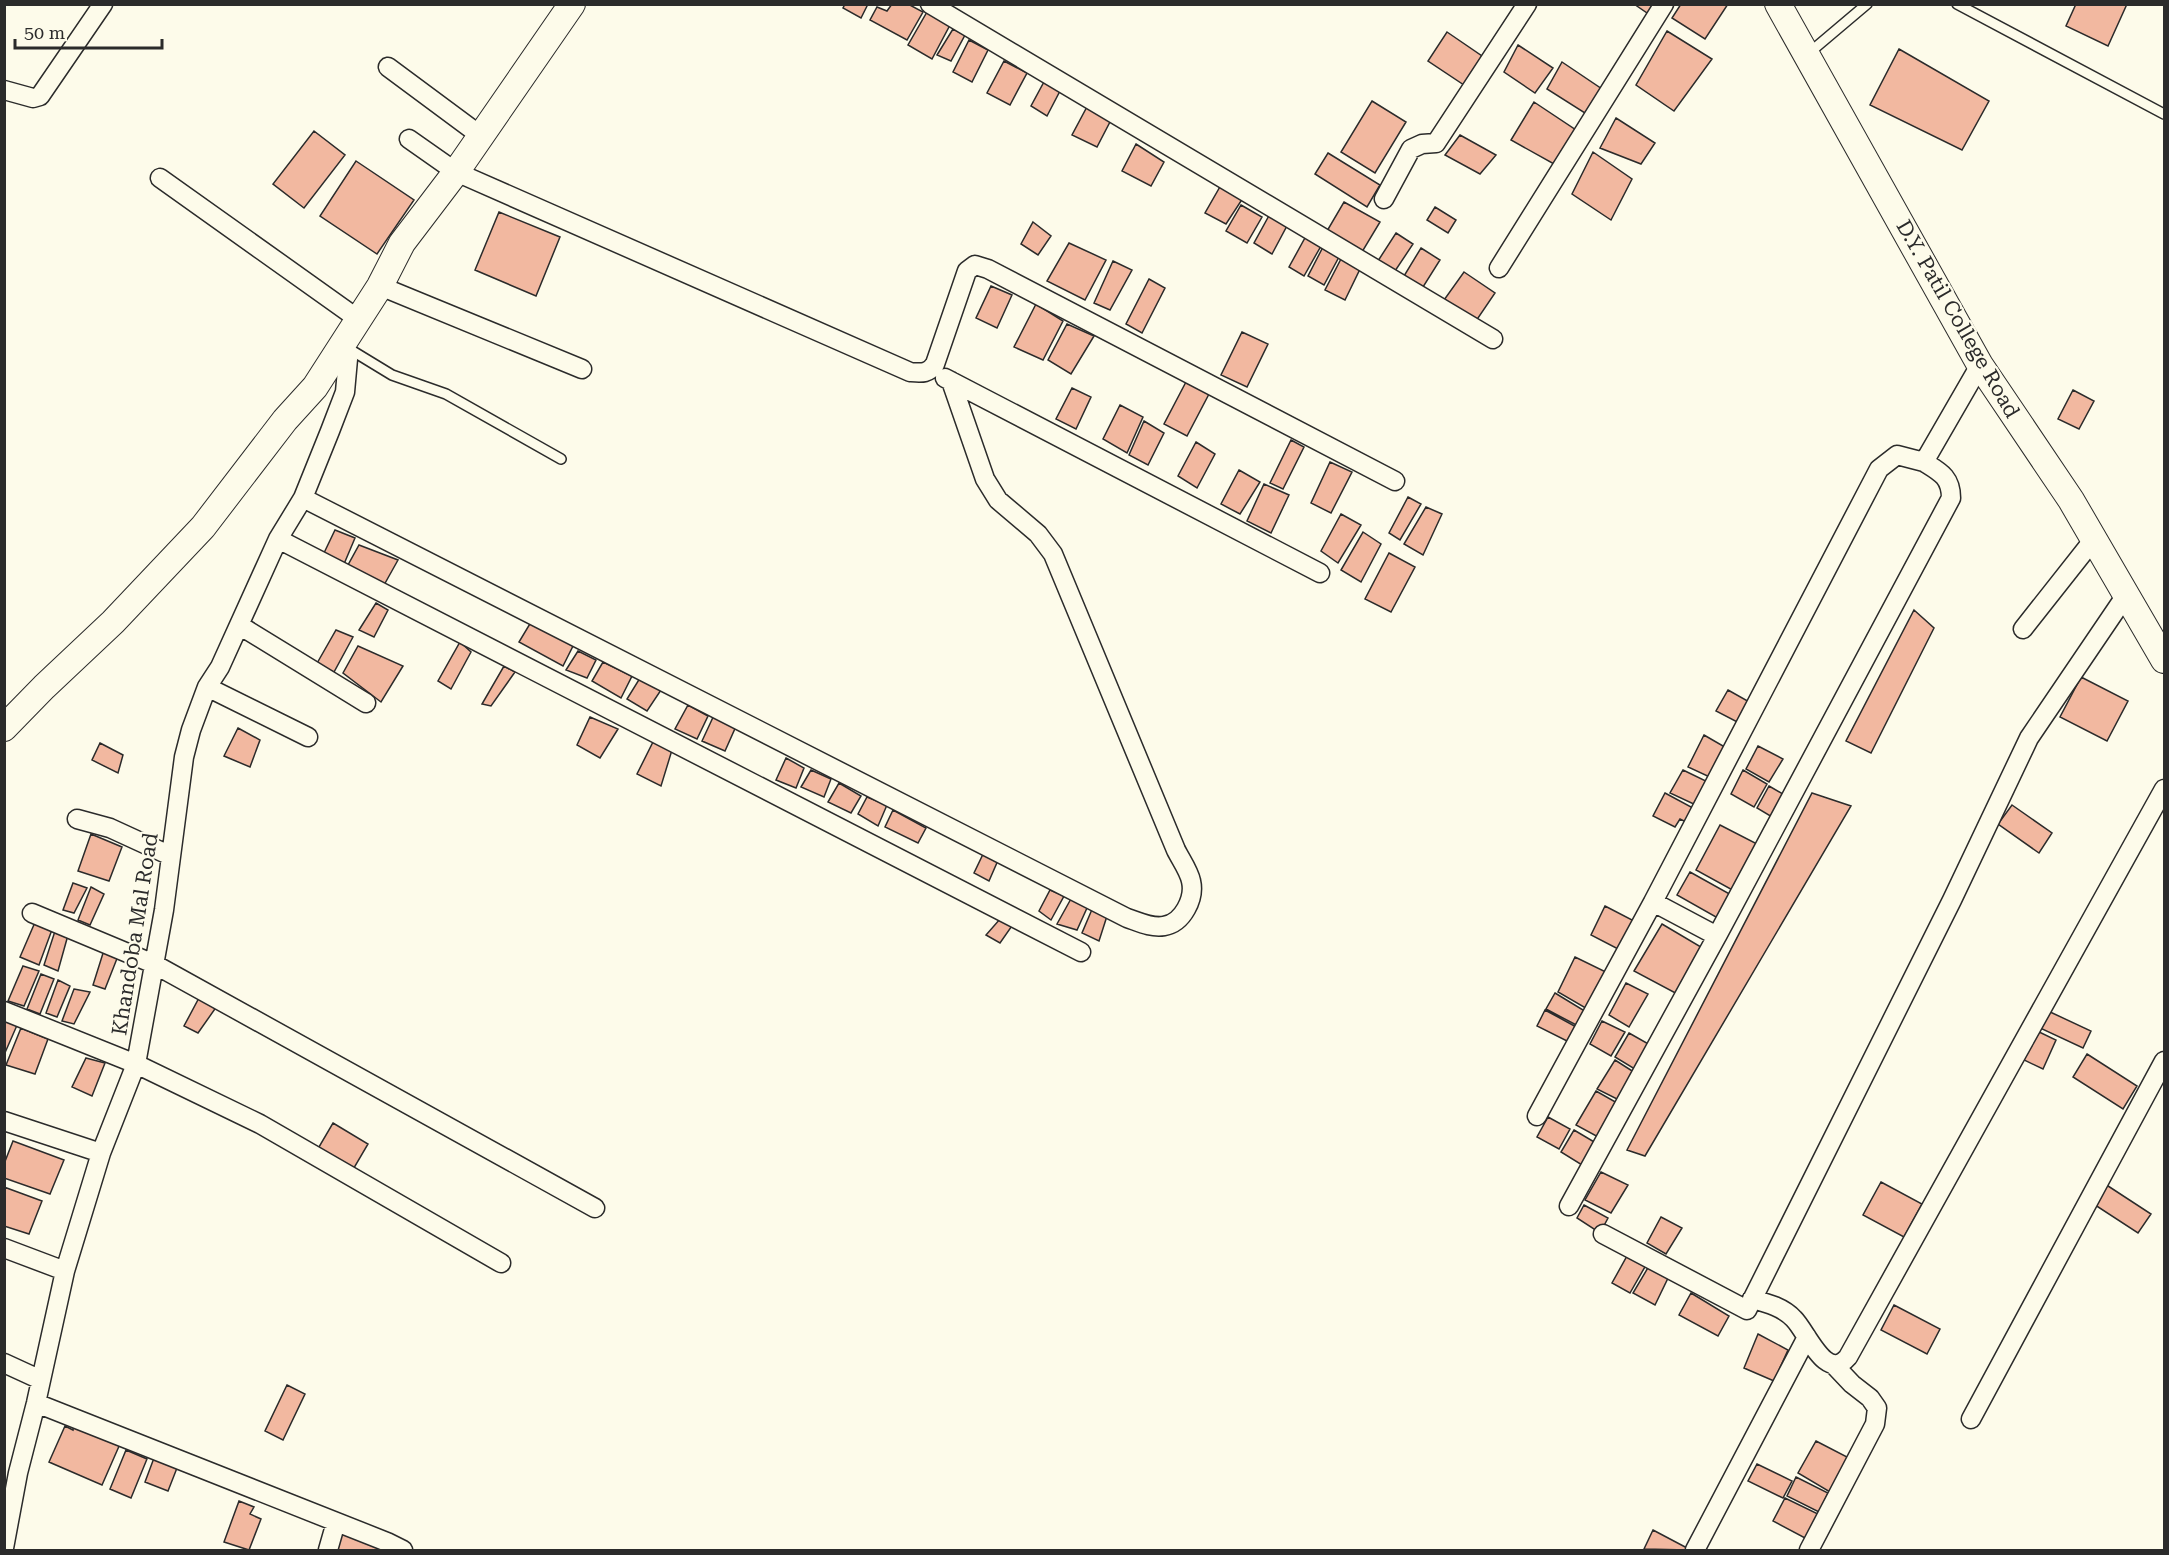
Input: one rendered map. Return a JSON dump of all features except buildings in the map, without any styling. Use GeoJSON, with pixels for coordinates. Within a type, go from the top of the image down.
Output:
{"type":"FeatureCollection","features":[{"type":"Feature","properties":{"kind":"street"},"geometry":{"type":"LineString","coordinates":[[4,90],[33,98],[40,96],[103,4]]}},
{"type":"Feature","properties":{"kind":"street"},"geometry":{"type":"LineString","coordinates":[[4,728],[113,622],[203,527],[285,420],[315,387],[380,286],[402,243],[456,172],[572,4]]}},
{"type":"Feature","properties":{"kind":"street"},"geometry":{"type":"LineString","coordinates":[[930,4],[1493,339]]}},
{"type":"Feature","properties":{"kind":"street"},"geometry":{"type":"LineString","coordinates":[[1384,198],[1412,149],[1422,144],[1436,143],[1527,4]]}},
{"type":"Feature","properties":{"kind":"street"},"geometry":{"type":"LineString","coordinates":[[1499,268],[1664,4]]}},
{"type":"Feature","properties":{"kind":"street","name":"D.Y. Patil College Road"},"geometry":{"type":"LineString","coordinates":[[1778,4],[1980,364],[2071,500],[2164,660]]}},
{"type":"Feature","properties":{"kind":"street"},"geometry":{"type":"LineString","coordinates":[[387,67],[481,136]]}},
{"type":"Feature","properties":{"kind":"street"},"geometry":{"type":"LineString","coordinates":[[409,138],[456,172],[910,372],[923,374],[935,363],[967,271],[975,265],[988,269],[1395,481]]}},
{"type":"Feature","properties":{"kind":"street"},"geometry":{"type":"LineString","coordinates":[[160,178],[358,319]]}},
{"type":"Feature","properties":{"kind":"street"},"geometry":{"type":"LineString","coordinates":[[380,286],[582,369]]}},
{"type":"Feature","properties":{"kind":"street","name":"Khandoba Mal Road"},"geometry":{"type":"LineString","coordinates":[[4,1548],[11,1472],[36,1403],[65,1271],[101,1153],[136,1064],[171,856],[184,757],[191,730],[207,687],[219,667],[278,539],[303,498],[345,392],[348,359],[342,345]]}},
{"type":"Feature","properties":{"kind":"street"},"geometry":{"type":"LineString","coordinates":[[1924,462],[1980,364]]}},
{"type":"Feature","properties":{"kind":"street"},"geometry":{"type":"LineString","coordinates":[[930,370],[1320,573]]}},
{"type":"Feature","properties":{"kind":"street"},"geometry":{"type":"LineString","coordinates":[[303,498],[1127,918],[1149,926],[1167,926],[1184,914],[1191,897],[1191,881],[1053,554],[1038,534],[998,500],[985,479],[951,381]]}},
{"type":"Feature","properties":{"kind":"street"},"geometry":{"type":"LineString","coordinates":[[1537,1116],[1653,902],[1879,469],[1897,455],[1924,462],[1942,473],[1951,487],[1951,498],[1717,936],[1569,1206]]}},
{"type":"Feature","properties":{"kind":"street"},"geometry":{"type":"LineString","coordinates":[[278,539],[1080,952]]}},
{"type":"Feature","properties":{"kind":"street"},"geometry":{"type":"LineString","coordinates":[[2022,629],[2094,539]]}},
{"type":"Feature","properties":{"kind":"street"},"geometry":{"type":"LineString","coordinates":[[1603,1234],[1747,1310],[1947,911],[2029,738],[2085,652],[2126,595]]}},
{"type":"Feature","properties":{"kind":"street"},"geometry":{"type":"LineString","coordinates":[[239,625],[366,703]]}},
{"type":"Feature","properties":{"kind":"street"},"geometry":{"type":"LineString","coordinates":[[207,687],[308,737]]}},
{"type":"Feature","properties":{"kind":"street"},"geometry":{"type":"LineString","coordinates":[[1834,1365],[1843,1362],[1848,1357],[2164,789]]}},
{"type":"Feature","properties":{"kind":"street"},"geometry":{"type":"LineString","coordinates":[[77,819],[110,828],[171,856]]}},
{"type":"Feature","properties":{"kind":"street"},"geometry":{"type":"LineString","coordinates":[[1653,902],[1717,936]]}},
{"type":"Feature","properties":{"kind":"street"},"geometry":{"type":"LineString","coordinates":[[32,913],[154,964],[595,1208]]}},
{"type":"Feature","properties":{"kind":"street"},"geometry":{"type":"LineString","coordinates":[[4,1011],[136,1064],[260,1124],[501,1263]]}},
{"type":"Feature","properties":{"kind":"street"},"geometry":{"type":"LineString","coordinates":[[1971,1419],[2164,1061]]}},
{"type":"Feature","properties":{"kind":"street"},"geometry":{"type":"LineString","coordinates":[[4,1121],[101,1153]]}},
{"type":"Feature","properties":{"kind":"street"},"geometry":{"type":"LineString","coordinates":[[4,1248],[65,1271]]}},
{"type":"Feature","properties":{"kind":"street"},"geometry":{"type":"LineString","coordinates":[[1752,1299],[1786,1312],[1794,1319],[1820,1356],[1827,1363],[1834,1365],[1852,1384],[1870,1398],[1877,1408],[1875,1424],[1809,1551]]}},
{"type":"Feature","properties":{"kind":"street"},"geometry":{"type":"LineString","coordinates":[[1695,1551],[1807,1337]]}},
{"type":"Feature","properties":{"kind":"street"},"geometry":{"type":"LineString","coordinates":[[4,1363],[41,1380]]}},
{"type":"Feature","properties":{"kind":"street"},"geometry":{"type":"LineString","coordinates":[[36,1403],[387,1542],[403,1551]]}},
{"type":"Feature","properties":{"kind":"street"},"geometry":{"type":"LineString","coordinates":[[328,1551],[336,1522]]}},
{"type":"Feature","properties":{"kind":"lane"},"geometry":{"type":"LineString","coordinates":[[1808,55],[1867,4]]}},
{"type":"Feature","properties":{"kind":"lane"},"geometry":{"type":"LineString","coordinates":[[1957,4],[2164,114]]}},
{"type":"Feature","properties":{"kind":"lane"},"geometry":{"type":"LineString","coordinates":[[342,345],[392,375],[446,394],[561,459]]}}]}
